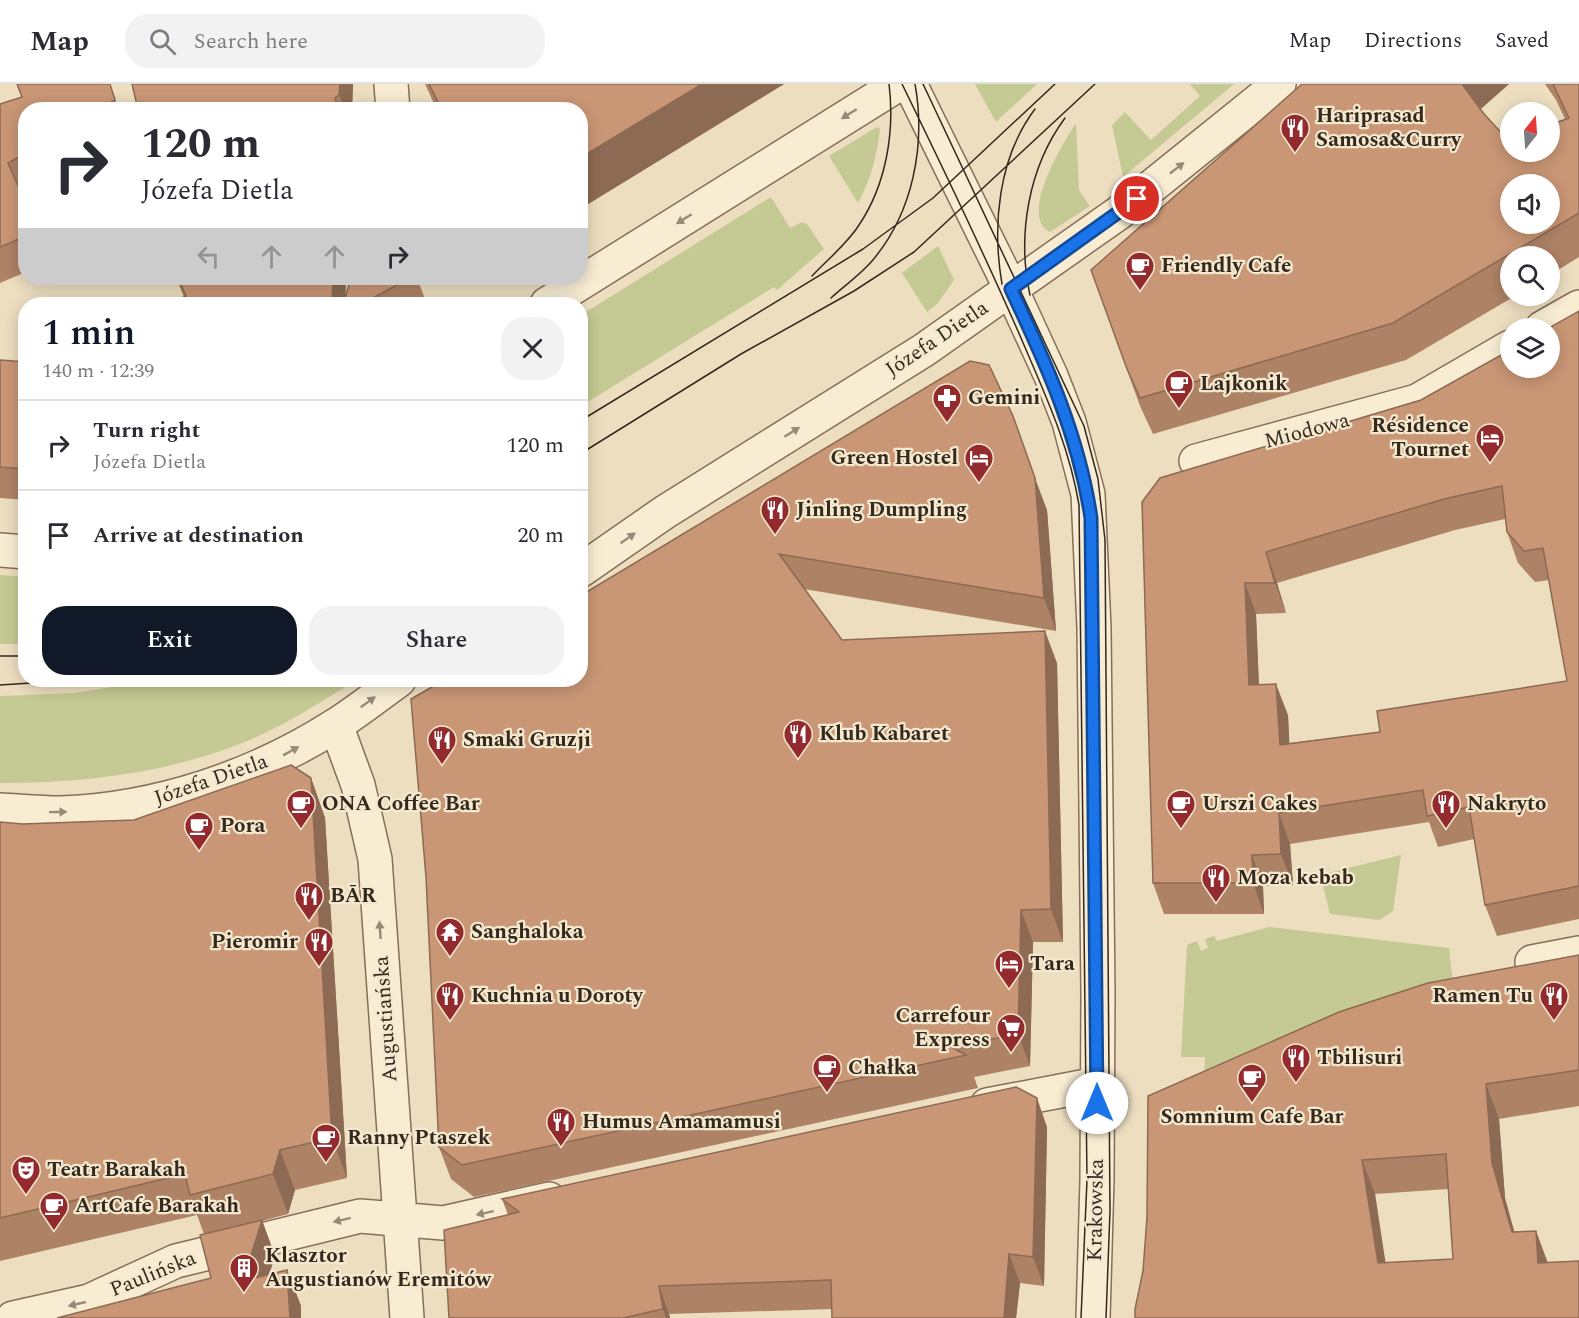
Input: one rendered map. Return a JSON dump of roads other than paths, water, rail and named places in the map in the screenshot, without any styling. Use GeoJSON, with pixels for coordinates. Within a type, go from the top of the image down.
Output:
{"type":"FeatureCollection","features":[{"type":"Feature","properties":{"kind":"street"},"geometry":{"type":"LineString","coordinates":[[391,84],[392,102]]}},
{"type":"Feature","properties":{"kind":"street"},"geometry":{"type":"LineString","coordinates":[[588,278],[899,84]]}},
{"type":"Feature","properties":{"kind":"street","name":"Krakowska"},"geometry":{"type":"LineString","coordinates":[[910,84],[1011,289],[1069,422],[1083,468],[1091,518],[1097,1084],[1093,1318]]}},
{"type":"Feature","properties":{"kind":"street","name":"Józefa Dietla"},"geometry":{"type":"LineString","coordinates":[[588,566],[665,512],[924,350],[1120,212],[1279,84]]}},
{"type":"Feature","properties":{"kind":"street"},"geometry":{"type":"LineString","coordinates":[[558,297],[577,285]]}},
{"type":"Feature","properties":{"kind":"street"},"geometry":{"type":"LineString","coordinates":[[1560,318],[1579,307]]}},
{"type":"Feature","properties":{"kind":"street","name":"Miodowa"},"geometry":{"type":"LineString","coordinates":[[1196,462],[1417,401],[1500,353]]}},
{"type":"Feature","properties":{"kind":"street"},"geometry":{"type":"LineString","coordinates":[[0,550],[18,551]]}},
{"type":"Feature","properties":{"kind":"street","name":"Józefa Dietla"},"geometry":{"type":"LineString","coordinates":[[0,810],[60,813],[158,801],[222,781],[282,756],[336,725],[389,687]]}},
{"type":"Feature","properties":{"kind":"street","name":"Augustiańska"},"geometry":{"type":"LineString","coordinates":[[336,725],[358,785],[375,859],[407,1318]]}},
{"type":"Feature","properties":{"kind":"street"},"geometry":{"type":"LineString","coordinates":[[1532,962],[1579,954]]}},
{"type":"Feature","properties":{"kind":"street"},"geometry":{"type":"LineString","coordinates":[[954,1112],[1097,1084]]}},
{"type":"Feature","properties":{"kind":"street","name":"Paulińska"},"geometry":{"type":"LineString","coordinates":[[13,1318],[89,1301],[176,1261],[360,1216],[443,1222],[582,1192]]}},
{"type":"Feature","properties":{"kind":"tram line"},"geometry":{"type":"LineString","coordinates":[[812,276],[854,232],[876,193],[889,139],[891,121],[889,84]]}},
{"type":"Feature","properties":{"kind":"tram line"},"geometry":{"type":"LineString","coordinates":[[902,84],[980,246],[1041,384],[1063,443],[1079,505],[1087,1180],[1081,1318]]}},
{"type":"Feature","properties":{"kind":"tram line"},"geometry":{"type":"LineString","coordinates":[[831,298],[872,261],[898,222],[907,200],[913,177],[919,131],[915,84]]}},
{"type":"Feature","properties":{"kind":"tram line"},"geometry":{"type":"LineString","coordinates":[[923,84],[1084,426],[1098,479],[1105,540],[1110,1211],[1106,1318]]}},
{"type":"Feature","properties":{"kind":"tram line"},"geometry":{"type":"LineString","coordinates":[[588,416],[863,249],[933,198],[1055,84]]}},
{"type":"Feature","properties":{"kind":"tram line"},"geometry":{"type":"LineString","coordinates":[[588,449],[741,354],[854,291],[914,252],[1095,84]]}},
{"type":"Feature","properties":{"kind":"tram line"},"geometry":{"type":"LineString","coordinates":[[1002,284],[998,239],[1001,193],[1013,149],[1035,109]]}},
{"type":"Feature","properties":{"kind":"tram line"},"geometry":{"type":"LineString","coordinates":[[1030,295],[1025,249],[1029,203],[1042,158],[1065,118]]}},
{"type":"Feature","properties":{"kind":"tram line"},"geometry":{"type":"LineString","coordinates":[[0,656],[18,656]]}},
{"type":"Feature","properties":{"kind":"tram line"},"geometry":{"type":"LineString","coordinates":[[0,685],[18,684]]}},
{"type":"Feature","properties":{"kind":"place","name":"Hariprasad Samosa&Curry"},"geometry":{"type":"Point","coordinates":[1295,154]}},
{"type":"Feature","properties":{"kind":"place","name":"Friendly Cafe"},"geometry":{"type":"Point","coordinates":[1140,292]}},
{"type":"Feature","properties":{"kind":"place","name":"Lajkonik"},"geometry":{"type":"Point","coordinates":[1179,410]}},
{"type":"Feature","properties":{"kind":"place","name":"Gemini"},"geometry":{"type":"Point","coordinates":[947,424]}},
{"type":"Feature","properties":{"kind":"place","name":"Résidence Tournet"},"geometry":{"type":"Point","coordinates":[1490,464]}},
{"type":"Feature","properties":{"kind":"place","name":"Green Hostel"},"geometry":{"type":"Point","coordinates":[979,484]}},
{"type":"Feature","properties":{"kind":"place","name":"Jinling Dumpling"},"geometry":{"type":"Point","coordinates":[775,536]}},
{"type":"Feature","properties":{"kind":"place","name":"Klub Kabaret"},"geometry":{"type":"Point","coordinates":[798,760]}},
{"type":"Feature","properties":{"kind":"place","name":"Smaki Gruzji"},"geometry":{"type":"Point","coordinates":[442,766]}},
{"type":"Feature","properties":{"kind":"place","name":"ONA Coffee Bar"},"geometry":{"type":"Point","coordinates":[301,830]}},
{"type":"Feature","properties":{"kind":"place","name":"Urszi Cakes"},"geometry":{"type":"Point","coordinates":[1181,830]}},
{"type":"Feature","properties":{"kind":"place","name":"Nakryto"},"geometry":{"type":"Point","coordinates":[1446,830]}},
{"type":"Feature","properties":{"kind":"place","name":"Pora"},"geometry":{"type":"Point","coordinates":[199,852]}},
{"type":"Feature","properties":{"kind":"place","name":"Moza kebab"},"geometry":{"type":"Point","coordinates":[1216,904]}},
{"type":"Feature","properties":{"kind":"place","name":"BĀR"},"geometry":{"type":"Point","coordinates":[309,922]}},
{"type":"Feature","properties":{"kind":"place","name":"Sanghaloka"},"geometry":{"type":"Point","coordinates":[450,958]}},
{"type":"Feature","properties":{"kind":"place","name":"Pieromir"},"geometry":{"type":"Point","coordinates":[319,968]}},
{"type":"Feature","properties":{"kind":"place","name":"Tara"},"geometry":{"type":"Point","coordinates":[1009,990]}},
{"type":"Feature","properties":{"kind":"place","name":"Kuchnia u Doroty"},"geometry":{"type":"Point","coordinates":[450,1022]}},
{"type":"Feature","properties":{"kind":"place","name":"Ramen Tu"},"geometry":{"type":"Point","coordinates":[1554,1022]}},
{"type":"Feature","properties":{"kind":"place","name":"Carrefour Express"},"geometry":{"type":"Point","coordinates":[1011,1054]}},
{"type":"Feature","properties":{"kind":"place","name":"Tbilisuri"},"geometry":{"type":"Point","coordinates":[1296,1084]}},
{"type":"Feature","properties":{"kind":"place","name":"Chałka"},"geometry":{"type":"Point","coordinates":[827,1094]}},
{"type":"Feature","properties":{"kind":"place","name":"Somnium Cafe Bar"},"geometry":{"type":"Point","coordinates":[1252,1104]}},
{"type":"Feature","properties":{"kind":"place","name":"Humus Amamamusi"},"geometry":{"type":"Point","coordinates":[561,1148]}},
{"type":"Feature","properties":{"kind":"place","name":"Ranny Ptaszek"},"geometry":{"type":"Point","coordinates":[326,1164]}},
{"type":"Feature","properties":{"kind":"place","name":"Teatr Barakah"},"geometry":{"type":"Point","coordinates":[26,1196]}},
{"type":"Feature","properties":{"kind":"place","name":"ArtCafe Barakah"},"geometry":{"type":"Point","coordinates":[54,1232]}},
{"type":"Feature","properties":{"kind":"place","name":"Klasztor Augustianów Eremitów"},"geometry":{"type":"Point","coordinates":[244,1294]}}]}
